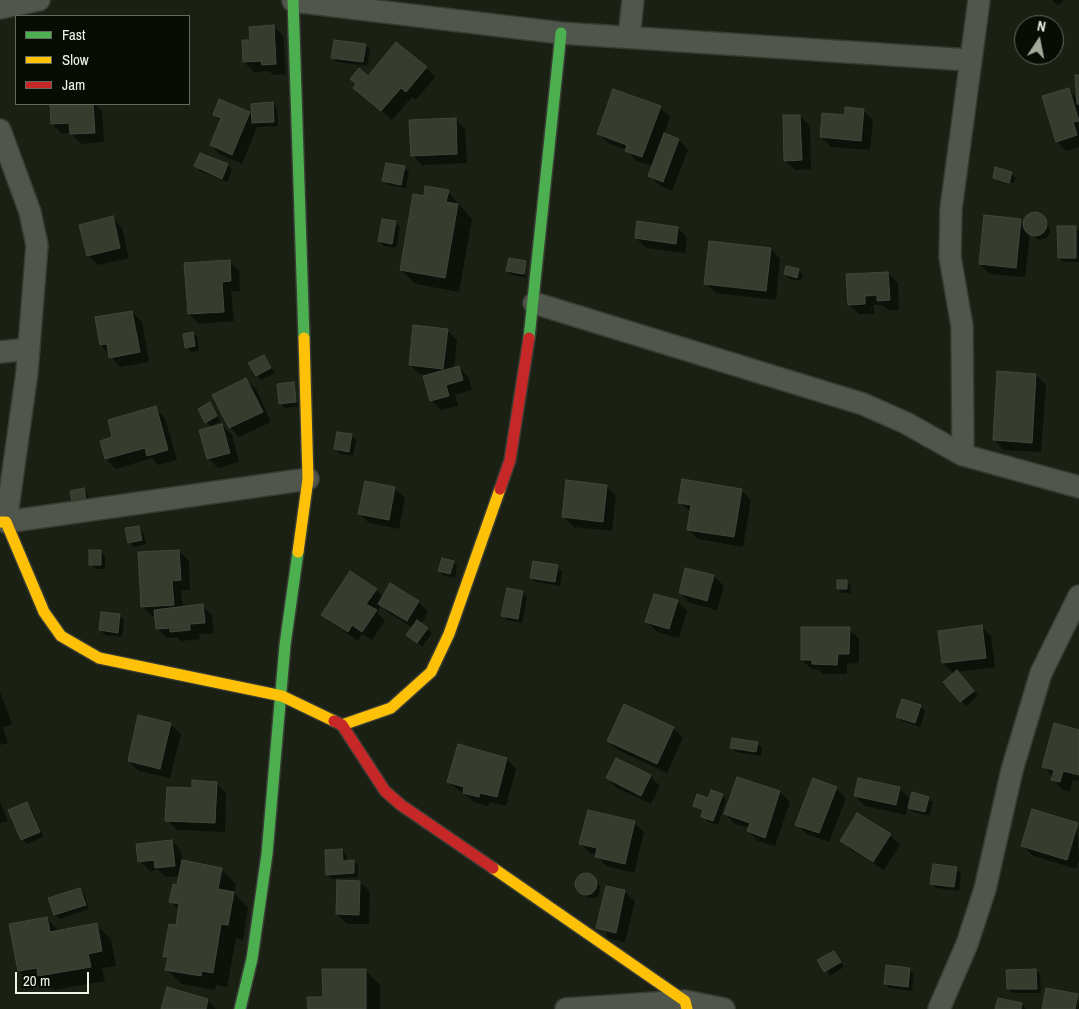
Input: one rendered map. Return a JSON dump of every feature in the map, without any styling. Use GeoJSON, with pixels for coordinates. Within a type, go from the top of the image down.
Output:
{"type":"FeatureCollection","features":[{"type":"Feature","properties":{"kind":"street"},"geometry":{"type":"LineString","coordinates":[[0,8],[39,0]]}},
{"type":"Feature","properties":{"kind":"street"},"geometry":{"type":"LineString","coordinates":[[629,38],[633,0]]}},
{"type":"Feature","properties":{"kind":"street"},"geometry":{"type":"LineString","coordinates":[[963,455],[962,326],[950,258],[951,209],[979,0]]}},
{"type":"Feature","properties":{"kind":"street"},"geometry":{"type":"LineString","coordinates":[[240,1009],[252,958],[267,854],[285,645],[308,479],[293,1],[561,33],[970,60]]}},
{"type":"Feature","properties":{"kind":"street"},"geometry":{"type":"LineString","coordinates":[[342,725],[390,708],[431,672],[450,634],[510,460],[534,302],[561,33]]}},
{"type":"Feature","properties":{"kind":"street"},"geometry":{"type":"LineString","coordinates":[[0,130],[25,196],[37,245],[29,349],[3,522],[44,612],[61,636],[99,658],[282,696],[342,725],[385,791],[401,805],[686,1005]]}},
{"type":"Feature","properties":{"kind":"street"},"geometry":{"type":"LineString","coordinates":[[534,302],[863,404],[906,423],[963,455],[1079,487]]}},
{"type":"Feature","properties":{"kind":"street"},"geometry":{"type":"LineString","coordinates":[[0,352],[29,349]]}},
{"type":"Feature","properties":{"kind":"street"},"geometry":{"type":"LineString","coordinates":[[3,522],[308,479]]}},
{"type":"Feature","properties":{"kind":"street"},"geometry":{"type":"LineString","coordinates":[[940,1009],[967,944],[985,889],[1021,736],[1041,672],[1079,596]]}},
{"type":"Feature","properties":{"kind":"street"},"geometry":{"type":"LineString","coordinates":[[566,1009],[686,1005],[724,1009]]}},
{"type":"Feature","properties":{"kind":"building"},"geometry":{"type":"Polygon","coordinates":[[[274,25],[276,64],[262,65],[261,61],[243,62],[242,40],[250,40],[249,27],[274,25]]]}},
{"type":"Feature","properties":{"kind":"building"},"geometry":{"type":"Polygon","coordinates":[[[334,40],[366,44],[363,62],[331,58],[334,40]]]}},
{"type":"Feature","properties":{"kind":"building"},"geometry":{"type":"Polygon","coordinates":[[[396,42],[427,67],[406,92],[401,88],[381,111],[353,88],[356,84],[350,79],[359,68],[368,76],[396,42]]]}},
{"type":"Feature","properties":{"kind":"building"},"geometry":{"type":"Polygon","coordinates":[[[1075,75],[1079,75],[1079,104],[1077,104],[1075,75]]]}},
{"type":"Feature","properties":{"kind":"building"},"geometry":{"type":"Polygon","coordinates":[[[1069,88],[1079,121],[1073,122],[1077,135],[1056,142],[1042,96],[1069,88]]]}},
{"type":"Feature","properties":{"kind":"building"},"geometry":{"type":"Polygon","coordinates":[[[613,89],[661,106],[642,157],[625,151],[627,145],[597,134],[613,89]]]}},
{"type":"Feature","properties":{"kind":"building"},"geometry":{"type":"Polygon","coordinates":[[[219,99],[250,112],[232,155],[210,145],[221,118],[213,115],[219,99]]]}},
{"type":"Feature","properties":{"kind":"building"},"geometry":{"type":"Polygon","coordinates":[[[273,102],[274,122],[252,123],[251,104],[273,102]]]}},
{"type":"Feature","properties":{"kind":"building"},"geometry":{"type":"Polygon","coordinates":[[[50,105],[93,105],[95,133],[70,134],[69,123],[51,124],[50,105]]]}},
{"type":"Feature","properties":{"kind":"building"},"geometry":{"type":"Polygon","coordinates":[[[845,107],[864,109],[861,141],[820,137],[822,113],[845,115],[845,107]]]}},
{"type":"Feature","properties":{"kind":"building"},"geometry":{"type":"Polygon","coordinates":[[[783,115],[800,115],[802,160],[784,161],[783,115]]]}},
{"type":"Feature","properties":{"kind":"building"},"geometry":{"type":"Polygon","coordinates":[[[456,118],[457,154],[411,156],[409,120],[456,118]]]}},
{"type":"Feature","properties":{"kind":"building"},"geometry":{"type":"Polygon","coordinates":[[[664,133],[679,139],[663,182],[648,176],[664,133]]]}},
{"type":"Feature","properties":{"kind":"building"},"geometry":{"type":"Polygon","coordinates":[[[200,153],[228,164],[222,179],[194,166],[200,153]]]}},
{"type":"Feature","properties":{"kind":"building"},"geometry":{"type":"Polygon","coordinates":[[[386,163],[405,166],[401,185],[382,181],[386,163]]]}},
{"type":"Feature","properties":{"kind":"building"},"geometry":{"type":"Polygon","coordinates":[[[995,167],[1012,172],[1009,183],[993,178],[995,167]]]}},
{"type":"Feature","properties":{"kind":"building"},"geometry":{"type":"Polygon","coordinates":[[[425,186],[449,190],[446,202],[458,204],[445,278],[400,270],[413,194],[424,196],[425,186]]]}},
{"type":"Feature","properties":{"kind":"building"},"geometry":{"type":"Polygon","coordinates":[[[1035,212],[1043,216],[1047,224],[1043,232],[1035,236],[1027,232],[1023,224],[1027,216],[1035,212]]]}},
{"type":"Feature","properties":{"kind":"building"},"geometry":{"type":"Polygon","coordinates":[[[984,215],[1021,219],[1016,268],[979,264],[984,215]]]}},
{"type":"Feature","properties":{"kind":"building"},"geometry":{"type":"Polygon","coordinates":[[[113,216],[120,248],[87,256],[79,225],[113,216]]]}},
{"type":"Feature","properties":{"kind":"building"},"geometry":{"type":"Polygon","coordinates":[[[382,219],[396,221],[392,244],[378,241],[382,219]]]}},
{"type":"Feature","properties":{"kind":"building"},"geometry":{"type":"Polygon","coordinates":[[[637,221],[678,227],[676,244],[635,238],[637,221]]]}},
{"type":"Feature","properties":{"kind":"building"},"geometry":{"type":"Polygon","coordinates":[[[1057,226],[1076,226],[1076,258],[1058,258],[1057,226]]]}},
{"type":"Feature","properties":{"kind":"building"},"geometry":{"type":"Polygon","coordinates":[[[709,241],[771,248],[766,291],[704,284],[709,241]]]}},
{"type":"Feature","properties":{"kind":"building"},"geometry":{"type":"Polygon","coordinates":[[[509,258],[526,261],[524,274],[506,271],[509,258]]]}},
{"type":"Feature","properties":{"kind":"building"},"geometry":{"type":"Polygon","coordinates":[[[230,260],[231,281],[222,282],[224,312],[188,314],[184,263],[230,260]]]}},
{"type":"Feature","properties":{"kind":"building"},"geometry":{"type":"Polygon","coordinates":[[[786,266],[799,269],[797,278],[784,274],[786,266]]]}},
{"type":"Feature","properties":{"kind":"building"},"geometry":{"type":"Polygon","coordinates":[[[888,272],[890,300],[877,301],[877,295],[865,296],[865,304],[848,305],[846,274],[888,272]]]}},
{"type":"Feature","properties":{"kind":"building"},"geometry":{"type":"Polygon","coordinates":[[[132,311],[140,352],[109,358],[107,344],[100,345],[95,317],[132,311]]]}},
{"type":"Feature","properties":{"kind":"building"},"geometry":{"type":"Polygon","coordinates":[[[413,325],[448,329],[443,369],[409,365],[413,325]]]}},
{"type":"Feature","properties":{"kind":"building"},"geometry":{"type":"Polygon","coordinates":[[[193,332],[195,346],[185,348],[183,334],[193,332]]]}},
{"type":"Feature","properties":{"kind":"building"},"geometry":{"type":"Polygon","coordinates":[[[264,355],[271,368],[256,376],[248,363],[264,355]]]}},
{"type":"Feature","properties":{"kind":"building"},"geometry":{"type":"Polygon","coordinates":[[[459,366],[463,380],[446,385],[449,396],[430,401],[423,376],[459,366]]]}},
{"type":"Feature","properties":{"kind":"building"},"geometry":{"type":"Polygon","coordinates":[[[997,371],[1036,374],[1032,443],[993,440],[997,371]]]}},
{"type":"Feature","properties":{"kind":"building"},"geometry":{"type":"Polygon","coordinates":[[[246,378],[263,412],[229,428],[212,395],[246,378]]]}},
{"type":"Feature","properties":{"kind":"building"},"geometry":{"type":"Polygon","coordinates":[[[294,382],[296,402],[279,404],[277,384],[294,382]]]}},
{"type":"Feature","properties":{"kind":"building"},"geometry":{"type":"Polygon","coordinates":[[[210,402],[217,416],[205,423],[198,409],[210,402]]]}},
{"type":"Feature","properties":{"kind":"building"},"geometry":{"type":"Polygon","coordinates":[[[156,406],[168,450],[147,456],[145,448],[105,459],[100,441],[112,437],[108,420],[156,406]]]}},
{"type":"Feature","properties":{"kind":"building"},"geometry":{"type":"Polygon","coordinates":[[[222,424],[230,453],[207,459],[199,430],[222,424]]]}},
{"type":"Feature","properties":{"kind":"building"},"geometry":{"type":"Polygon","coordinates":[[[337,432],[352,434],[349,452],[334,449],[337,432]]]}},
{"type":"Feature","properties":{"kind":"building"},"geometry":{"type":"Polygon","coordinates":[[[682,479],[742,489],[734,537],[687,530],[691,505],[678,503],[682,479]]]}},
{"type":"Feature","properties":{"kind":"building"},"geometry":{"type":"Polygon","coordinates":[[[566,480],[607,485],[603,522],[562,517],[566,480]]]}},
{"type":"Feature","properties":{"kind":"building"},"geometry":{"type":"Polygon","coordinates":[[[365,481],[395,487],[389,520],[358,514],[365,481]]]}},
{"type":"Feature","properties":{"kind":"building"},"geometry":{"type":"Polygon","coordinates":[[[84,488],[86,499],[72,502],[70,491],[84,488]]]}},
{"type":"Feature","properties":{"kind":"building"},"geometry":{"type":"Polygon","coordinates":[[[139,526],[142,540],[128,543],[125,528],[139,526]]]}},
{"type":"Feature","properties":{"kind":"building"},"geometry":{"type":"Polygon","coordinates":[[[89,550],[101,550],[101,565],[89,565],[89,550]]]}},
{"type":"Feature","properties":{"kind":"building"},"geometry":{"type":"Polygon","coordinates":[[[179,550],[181,580],[172,581],[174,605],[141,607],[138,552],[179,550]]]}},
{"type":"Feature","properties":{"kind":"building"},"geometry":{"type":"Polygon","coordinates":[[[442,558],[454,561],[450,574],[438,571],[442,558]]]}},
{"type":"Feature","properties":{"kind":"building"},"geometry":{"type":"Polygon","coordinates":[[[533,561],[558,565],[555,582],[530,578],[533,561]]]}},
{"type":"Feature","properties":{"kind":"building"},"geometry":{"type":"Polygon","coordinates":[[[685,568],[714,575],[707,601],[679,593],[685,568]]]}},
{"type":"Feature","properties":{"kind":"building"},"geometry":{"type":"Polygon","coordinates":[[[350,571],[377,589],[366,604],[377,610],[362,632],[352,625],[348,632],[321,615],[350,571]]]}},
{"type":"Feature","properties":{"kind":"building"},"geometry":{"type":"Polygon","coordinates":[[[837,580],[847,580],[847,589],[837,589],[837,580]]]}},
{"type":"Feature","properties":{"kind":"building"},"geometry":{"type":"Polygon","coordinates":[[[390,583],[419,601],[407,621],[378,604],[390,583]]]}},
{"type":"Feature","properties":{"kind":"building"},"geometry":{"type":"Polygon","coordinates":[[[507,588],[523,591],[518,619],[501,616],[507,588]]]}},
{"type":"Feature","properties":{"kind":"building"},"geometry":{"type":"Polygon","coordinates":[[[654,594],[678,600],[669,629],[645,622],[654,594]]]}},
{"type":"Feature","properties":{"kind":"building"},"geometry":{"type":"Polygon","coordinates":[[[203,604],[205,623],[190,624],[190,630],[170,632],[170,628],[156,629],[154,610],[203,604]]]}},
{"type":"Feature","properties":{"kind":"building"},"geometry":{"type":"Polygon","coordinates":[[[101,612],[120,614],[118,633],[99,630],[101,612]]]}},
{"type":"Feature","properties":{"kind":"building"},"geometry":{"type":"Polygon","coordinates":[[[417,620],[428,628],[417,643],[406,635],[417,620]]]}},
{"type":"Feature","properties":{"kind":"building"},"geometry":{"type":"Polygon","coordinates":[[[982,625],[986,658],[942,663],[938,631],[982,625]]]}},
{"type":"Feature","properties":{"kind":"building"},"geometry":{"type":"Polygon","coordinates":[[[801,627],[850,627],[849,654],[838,654],[837,665],[812,664],[812,660],[801,660],[801,627]]]}},
{"type":"Feature","properties":{"kind":"building"},"geometry":{"type":"Polygon","coordinates":[[[957,670],[974,691],[960,702],[943,682],[957,670]]]}},
{"type":"Feature","properties":{"kind":"building"},"geometry":{"type":"Polygon","coordinates":[[[902,699],[921,705],[915,723],[896,717],[902,699]]]}},
{"type":"Feature","properties":{"kind":"building"},"geometry":{"type":"Polygon","coordinates":[[[624,704],[674,727],[657,764],[607,741],[624,704]]]}},
{"type":"Feature","properties":{"kind":"building"},"geometry":{"type":"Polygon","coordinates":[[[138,715],[171,723],[160,769],[128,761],[138,715]]]}},
{"type":"Feature","properties":{"kind":"building"},"geometry":{"type":"Polygon","coordinates":[[[1054,723],[1079,730],[1079,775],[1063,771],[1060,782],[1051,780],[1054,770],[1042,767],[1054,723]]]}},
{"type":"Feature","properties":{"kind":"building"},"geometry":{"type":"Polygon","coordinates":[[[732,738],[758,742],[756,752],[730,748],[732,738]]]}},
{"type":"Feature","properties":{"kind":"building"},"geometry":{"type":"Polygon","coordinates":[[[458,744],[507,758],[497,797],[480,793],[479,797],[463,793],[464,787],[447,782],[458,744]]]}},
{"type":"Feature","properties":{"kind":"building"},"geometry":{"type":"Polygon","coordinates":[[[616,758],[651,775],[641,796],[606,778],[616,758]]]}},
{"type":"Feature","properties":{"kind":"building"},"geometry":{"type":"Polygon","coordinates":[[[737,777],[780,791],[765,838],[747,831],[750,823],[724,814],[737,777]]]}},
{"type":"Feature","properties":{"kind":"building"},"geometry":{"type":"Polygon","coordinates":[[[813,778],[837,787],[819,833],[795,825],[813,778]]]}},
{"type":"Feature","properties":{"kind":"building"},"geometry":{"type":"Polygon","coordinates":[[[858,778],[900,787],[896,805],[854,796],[858,778]]]}},
{"type":"Feature","properties":{"kind":"building"},"geometry":{"type":"Polygon","coordinates":[[[192,780],[217,782],[215,823],[165,821],[167,787],[192,788],[192,780]]]}},
{"type":"Feature","properties":{"kind":"building"},"geometry":{"type":"Polygon","coordinates":[[[711,790],[723,794],[713,821],[701,817],[703,810],[693,806],[697,794],[708,798],[711,790]]]}},
{"type":"Feature","properties":{"kind":"building"},"geometry":{"type":"Polygon","coordinates":[[[912,792],[929,797],[925,812],[908,808],[912,792]]]}},
{"type":"Feature","properties":{"kind":"building"},"geometry":{"type":"Polygon","coordinates":[[[27,802],[40,832],[21,840],[8,810],[27,802]]]}},
{"type":"Feature","properties":{"kind":"building"},"geometry":{"type":"Polygon","coordinates":[[[1032,809],[1078,823],[1067,860],[1021,846],[1032,809]]]}},
{"type":"Feature","properties":{"kind":"building"},"geometry":{"type":"Polygon","coordinates":[[[588,810],[635,821],[625,864],[595,857],[597,848],[579,844],[588,810]]]}},
{"type":"Feature","properties":{"kind":"building"},"geometry":{"type":"Polygon","coordinates":[[[857,813],[891,834],[873,862],[840,841],[857,813]]]}},
{"type":"Feature","properties":{"kind":"building"},"geometry":{"type":"Polygon","coordinates":[[[172,840],[175,866],[155,868],[154,860],[138,862],[136,844],[172,840]]]}},
{"type":"Feature","properties":{"kind":"building"},"geometry":{"type":"Polygon","coordinates":[[[342,849],[343,861],[354,860],[354,873],[326,875],[325,850],[342,849]]]}},
{"type":"Feature","properties":{"kind":"building"},"geometry":{"type":"Polygon","coordinates":[[[182,860],[222,868],[218,889],[234,892],[228,925],[221,924],[213,973],[202,971],[201,976],[165,970],[168,957],[163,957],[169,924],[176,925],[179,904],[169,902],[173,884],[177,885],[182,860]]]}},
{"type":"Feature","properties":{"kind":"building"},"geometry":{"type":"Polygon","coordinates":[[[933,864],[957,867],[954,887],[930,884],[933,864]]]}},
{"type":"Feature","properties":{"kind":"building"},"geometry":{"type":"Polygon","coordinates":[[[586,873],[594,876],[597,884],[594,892],[586,895],[578,892],[575,884],[578,876],[586,873]]]}},
{"type":"Feature","properties":{"kind":"building"},"geometry":{"type":"Polygon","coordinates":[[[337,880],[360,881],[359,915],[336,914],[337,880]]]}},
{"type":"Feature","properties":{"kind":"building"},"geometry":{"type":"Polygon","coordinates":[[[606,886],[625,890],[616,933],[596,928],[606,886]]]}},
{"type":"Feature","properties":{"kind":"building"},"geometry":{"type":"Polygon","coordinates":[[[80,888],[86,905],[54,915],[48,898],[80,888]]]}},
{"type":"Feature","properties":{"kind":"building"},"geometry":{"type":"Polygon","coordinates":[[[47,917],[50,932],[97,923],[102,951],[88,954],[91,967],[38,976],[37,968],[18,971],[9,924],[47,917]]]}},
{"type":"Feature","properties":{"kind":"building"},"geometry":{"type":"Polygon","coordinates":[[[834,951],[841,962],[824,972],[817,960],[834,951]]]}},
{"type":"Feature","properties":{"kind":"building"},"geometry":{"type":"Polygon","coordinates":[[[886,965],[910,968],[908,987],[884,984],[886,965]]]}},
{"type":"Feature","properties":{"kind":"building"},"geometry":{"type":"Polygon","coordinates":[[[322,969],[366,969],[366,1009],[308,1009],[307,997],[323,997],[322,969]]]}},
{"type":"Feature","properties":{"kind":"building"},"geometry":{"type":"Polygon","coordinates":[[[1036,969],[1037,989],[1007,989],[1006,970],[1036,969]]]}},
{"type":"Feature","properties":{"kind":"building"},"geometry":{"type":"Polygon","coordinates":[[[167,987],[208,999],[206,1009],[161,1009],[167,987]]]}},
{"type":"Feature","properties":{"kind":"building"},"geometry":{"type":"Polygon","coordinates":[[[1046,988],[1078,994],[1075,1009],[1042,1009],[1046,988]]]}},
{"type":"Feature","properties":{"kind":"building"},"geometry":{"type":"Polygon","coordinates":[[[998,998],[1022,1003],[1021,1009],[995,1009],[998,998]]]}},
{"type":"Feature","properties":{"kind":"traffic: fast"},"geometry":{"type":"LineString","coordinates":[[293,0],[304,338]]}},
{"type":"Feature","properties":{"kind":"traffic: fast"},"geometry":{"type":"LineString","coordinates":[[529,338],[561,33]]}},
{"type":"Feature","properties":{"kind":"traffic: fast"},"geometry":{"type":"LineString","coordinates":[[240,1009],[252,959],[267,854],[285,645],[298,552]]}},
{"type":"Feature","properties":{"kind":"traffic: slow"},"geometry":{"type":"LineString","coordinates":[[298,552],[308,479],[304,338]]}},
{"type":"Feature","properties":{"kind":"traffic: slow"},"geometry":{"type":"LineString","coordinates":[[342,725],[391,708],[431,672],[449,634],[500,489]]}},
{"type":"Feature","properties":{"kind":"traffic: slow"},"geometry":{"type":"LineString","coordinates":[[0,522],[6,522],[44,612],[61,636],[99,658],[282,696],[334,721]]}},
{"type":"Feature","properties":{"kind":"traffic: slow"},"geometry":{"type":"LineString","coordinates":[[493,868],[685,1001],[687,1009]]}},
{"type":"Feature","properties":{"kind":"traffic: jam"},"geometry":{"type":"LineString","coordinates":[[500,489],[510,460],[529,338]]}},
{"type":"Feature","properties":{"kind":"traffic: jam"},"geometry":{"type":"LineString","coordinates":[[334,721],[342,725],[385,791],[401,805],[493,868]]}}]}
